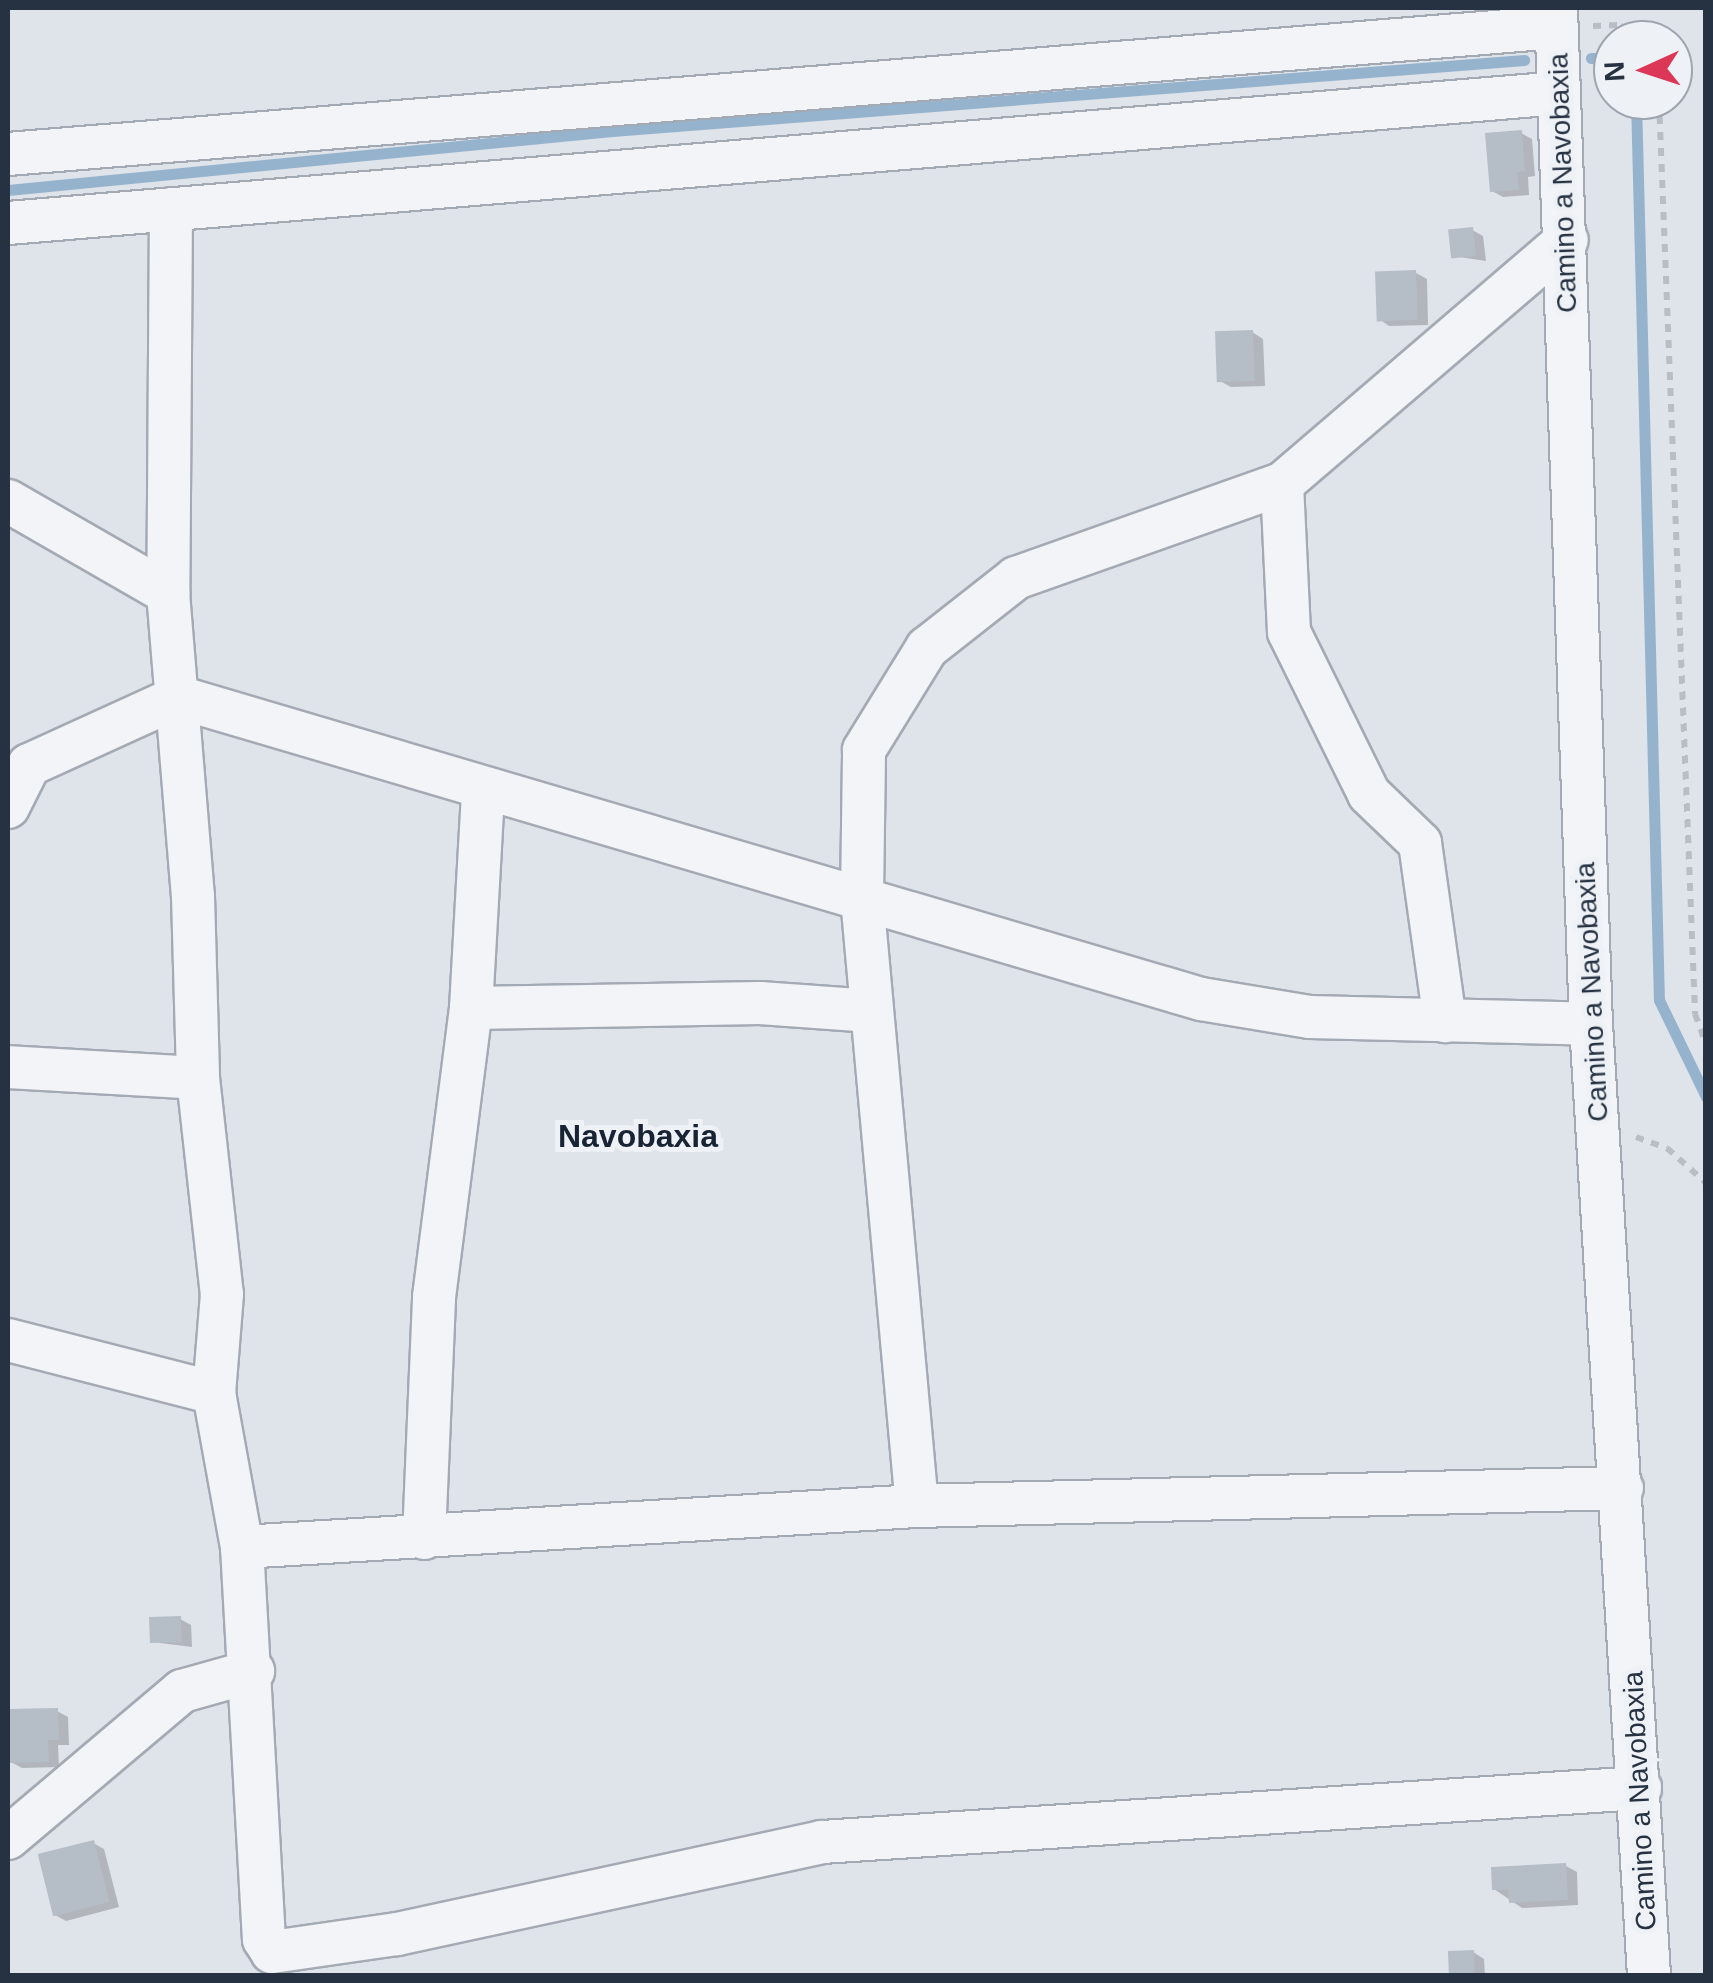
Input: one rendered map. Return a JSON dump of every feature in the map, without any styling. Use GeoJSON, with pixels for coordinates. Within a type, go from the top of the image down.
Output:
{"type":"FeatureCollection","features":[{"type":"Feature","properties":{"kind":"street","name":"Camino a Navobaxia"},"geometry":{"type":"LineString","coordinates":[[1557,17],[1591,1024],[1650,1976]]}},
{"type":"Feature","properties":{"kind":"street"},"geometry":{"type":"LineString","coordinates":[[8,154],[1557,17]]}},
{"type":"Feature","properties":{"kind":"street"},"geometry":{"type":"LineString","coordinates":[[8,224],[1558,93]]}},
{"type":"Feature","properties":{"kind":"street"},"geometry":{"type":"LineString","coordinates":[[171,209],[168,593],[178,697],[198,1078],[222,1294],[214,1393],[242,1547],[252,1671],[264,1940],[272,1952],[397,1934],[822,1842],[1640,1788]]}},
{"type":"Feature","properties":{"kind":"street"},"geometry":{"type":"LineString","coordinates":[[917,1506],[862,898],[864,750],[926,648],[1016,578],[1282,484],[1567,240]]}},
{"type":"Feature","properties":{"kind":"street"},"geometry":{"type":"LineString","coordinates":[[1282,484],[1289,632],[1369,794],[1420,843],[1445,1021]]}},
{"type":"Feature","properties":{"kind":"street"},"geometry":{"type":"LineString","coordinates":[[8,500],[168,593]]}},
{"type":"Feature","properties":{"kind":"street"},"geometry":{"type":"LineString","coordinates":[[8,807],[29,765],[178,697],[1201,999],[1310,1016],[1591,1024]]}},
{"type":"Feature","properties":{"kind":"street"},"geometry":{"type":"LineString","coordinates":[[424,1538],[434,1297],[472,1008],[483,790]]}},
{"type":"Feature","properties":{"kind":"street"},"geometry":{"type":"LineString","coordinates":[[472,1008],[760,1003],[872,1012]]}},
{"type":"Feature","properties":{"kind":"street"},"geometry":{"type":"LineString","coordinates":[[8,1068],[198,1078]]}},
{"type":"Feature","properties":{"kind":"street"},"geometry":{"type":"LineString","coordinates":[[8,1340],[214,1393]]}},
{"type":"Feature","properties":{"kind":"street"},"geometry":{"type":"LineString","coordinates":[[242,1547],[917,1506],[1622,1488]]}},
{"type":"Feature","properties":{"kind":"street"},"geometry":{"type":"LineString","coordinates":[[8,1838],[182,1691],[252,1671]]}},
{"type":"Feature","properties":{"kind":"path"},"geometry":{"type":"LineString","coordinates":[[1659,120],[1696,1014],[1706,1045]]}},
{"type":"Feature","properties":{"kind":"path"},"geometry":{"type":"LineString","coordinates":[[1597,1123],[1667,1148],[1706,1183]]}},
{"type":"Feature","properties":{"kind":"building"},"geometry":{"type":"Polygon","coordinates":[[[1522,130],[1525,171],[1517,172],[1519,190],[1490,192],[1485,133],[1522,130]]]}},
{"type":"Feature","properties":{"kind":"building"},"geometry":{"type":"Polygon","coordinates":[[[1473,227],[1476,256],[1451,258],[1448,230],[1473,227]]]}},
{"type":"Feature","properties":{"kind":"building"},"geometry":{"type":"Polygon","coordinates":[[[1416,270],[1418,320],[1377,321],[1375,271],[1416,270]]]}},
{"type":"Feature","properties":{"kind":"building"},"geometry":{"type":"Polygon","coordinates":[[[1253,330],[1255,381],[1217,382],[1215,331],[1253,330]]]}},
{"type":"Feature","properties":{"kind":"building"},"geometry":{"type":"Polygon","coordinates":[[[181,1616],[182,1642],[150,1643],[149,1617],[181,1616]]]}},
{"type":"Feature","properties":{"kind":"building"},"geometry":{"type":"Polygon","coordinates":[[[58,1708],[59,1740],[48,1740],[49,1762],[9,1763],[8,1709],[58,1708]]]}},
{"type":"Feature","properties":{"kind":"building"},"geometry":{"type":"Polygon","coordinates":[[[94,1840],[109,1902],[53,1916],[38,1854],[94,1840]]]}},
{"type":"Feature","properties":{"kind":"building"},"geometry":{"type":"Polygon","coordinates":[[[1566,1863],[1568,1900],[1509,1903],[1508,1890],[1492,1890],[1491,1867],[1566,1863]]]}},
{"type":"Feature","properties":{"kind":"building"},"geometry":{"type":"Polygon","coordinates":[[[1474,1950],[1475,1976],[1449,1976],[1448,1951],[1474,1950]]]}},
{"type":"Feature","properties":{"kind":"waterway"},"geometry":{"type":"LineString","coordinates":[[8,190],[612,131],[1524,60]]}},
{"type":"Feature","properties":{"kind":"waterway"},"geometry":{"type":"LineString","coordinates":[[1637,120],[1659,1000],[1706,1097]]}},
{"type":"Feature","properties":{"kind":"district","name":"Navobaxia"},"geometry":{"type":"Point","coordinates":[638,1136]}}]}
